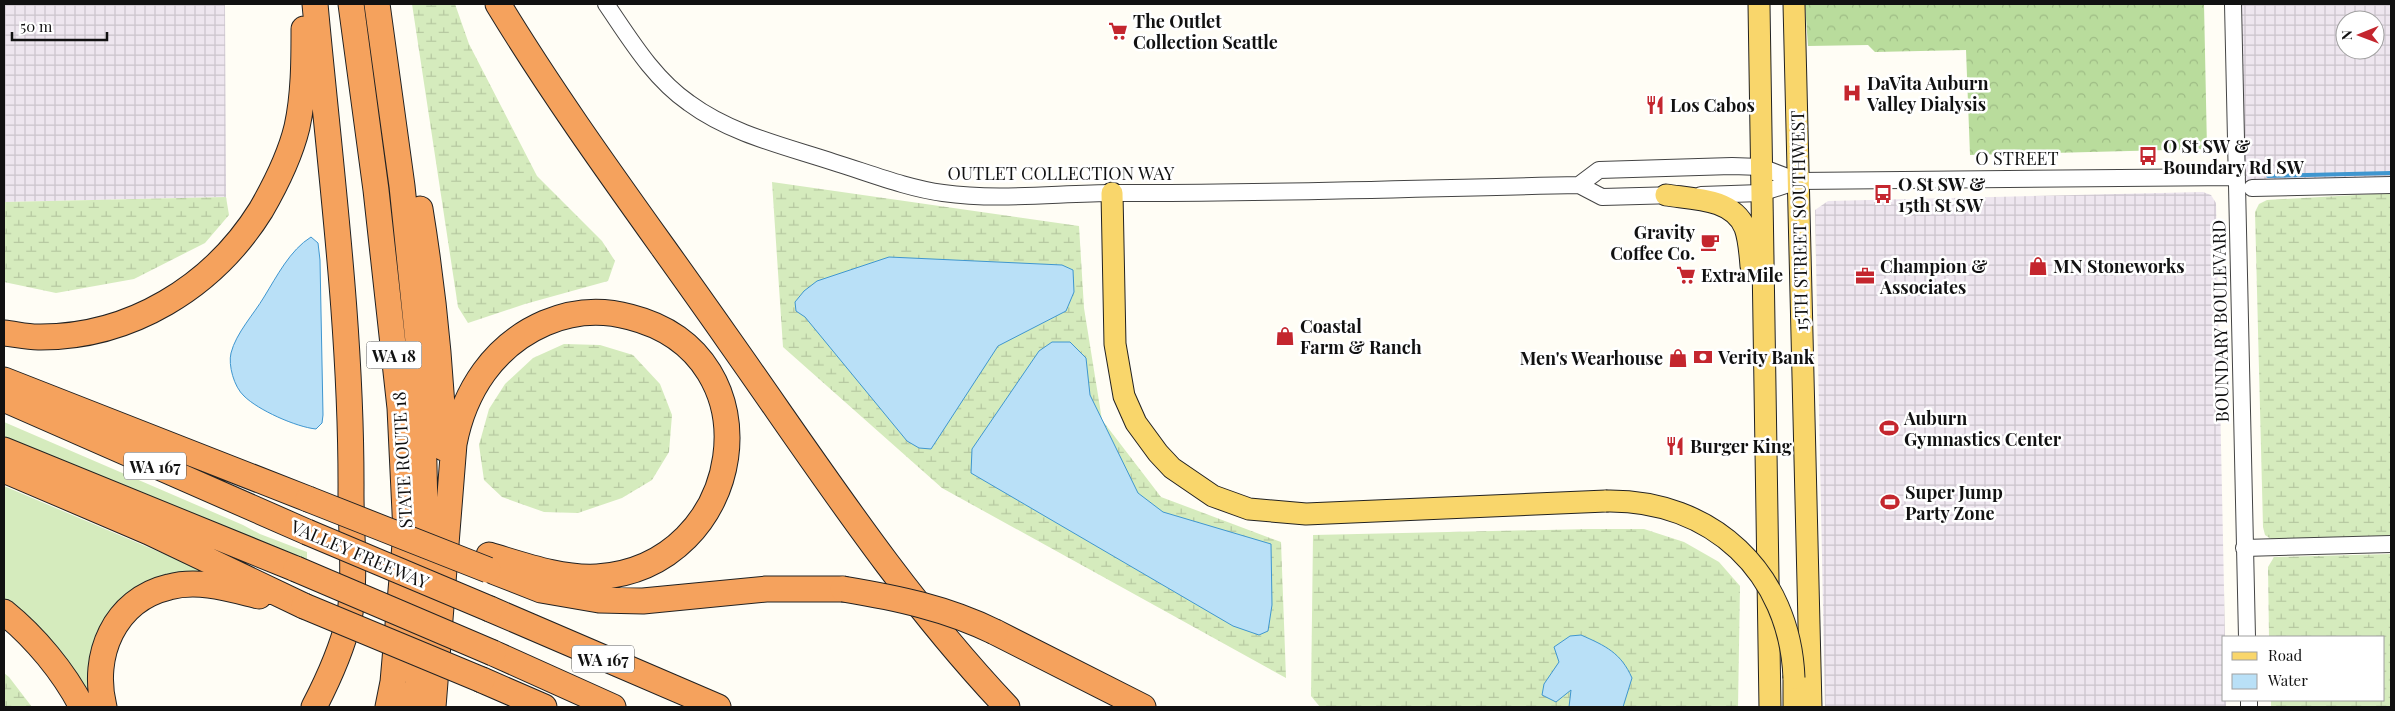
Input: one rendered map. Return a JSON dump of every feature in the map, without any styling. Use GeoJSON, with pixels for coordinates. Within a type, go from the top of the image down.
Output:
{"type":"FeatureCollection","features":[{"type":"Feature","properties":{"kind":"highway"},"geometry":{"type":"LineString","coordinates":[[4,333],[38,337],[80,333],[117,325],[157,308],[189,289],[225,258],[245,236],[281,174],[297,127],[303,69],[303,4]]}},
{"type":"Feature","properties":{"kind":"highway"},"geometry":{"type":"LineString","coordinates":[[314,707],[336,658],[349,619],[352,583],[352,458],[343,303],[315,4]]}},
{"type":"Feature","properties":{"kind":"highway","name":"STATE ROUTE 18"},"geometry":{"type":"LineString","coordinates":[[351,4],[376,190],[400,408],[406,533],[393,682],[388,707]]}},
{"type":"Feature","properties":{"kind":"highway","name":"STATE ROUTE 18"},"geometry":{"type":"LineString","coordinates":[[377,4],[402,186],[422,380],[426,552],[418,684],[413,707]]}},
{"type":"Feature","properties":{"kind":"highway"},"geometry":{"type":"LineString","coordinates":[[388,4],[431,279],[441,379],[446,520]]}},
{"type":"Feature","properties":{"kind":"highway"},"geometry":{"type":"LineString","coordinates":[[498,4],[551,87],[866,539],[961,659],[1007,707]]}},
{"type":"Feature","properties":{"kind":"highway"},"geometry":{"type":"LineString","coordinates":[[4,380],[384,528],[488,562],[596,577],[638,569],[663,556],[678,545],[703,518],[720,486],[727,448],[723,402],[717,387],[698,357],[667,332],[652,323],[621,314],[602,312],[568,315],[518,336],[489,364],[466,402],[458,421],[454,444],[446,520],[441,621],[432,707]]}},
{"type":"Feature","properties":{"kind":"highway","name":"VALLEY FREEWAY"},"geometry":{"type":"LineString","coordinates":[[4,399],[307,532],[718,707]]}},
{"type":"Feature","properties":{"kind":"highway","name":"WA 167"},"geometry":{"type":"LineString","coordinates":[[4,450],[493,653],[613,707]]}},
{"type":"Feature","properties":{"kind":"highway"},"geometry":{"type":"LineString","coordinates":[[4,470],[149,532],[304,606],[392,641],[487,694],[544,707]]}},
{"type":"Feature","properties":{"kind":"highway"},"geometry":{"type":"LineString","coordinates":[[488,562],[541,590],[599,600],[643,601],[766,589],[843,589],[930,605],[995,632],[1143,707]]}},
{"type":"Feature","properties":{"kind":"highway"},"geometry":{"type":"LineString","coordinates":[[104,707],[99,676],[105,645],[121,618],[149,594],[169,586],[198,584],[226,588],[304,606]]}},
{"type":"Feature","properties":{"kind":"highway"},"geometry":{"type":"LineString","coordinates":[[4,612],[17,622],[51,660],[82,707]]}},
{"type":"Feature","properties":{"kind":"main road","name":"15TH STREET SOUTHWEST"},"geometry":{"type":"LineString","coordinates":[[1759,4],[1763,358],[1770,707]]}},
{"type":"Feature","properties":{"kind":"main road","name":"15TH STREET SOUTHWEST"},"geometry":{"type":"LineString","coordinates":[[1794,4],[1811,707]]}},
{"type":"Feature","properties":{"kind":"main road"},"geometry":{"type":"LineString","coordinates":[[1112,193],[1115,344],[1124,396],[1136,423],[1158,453],[1172,468],[1213,496],[1249,509],[1306,514],[1626,501],[1658,505],[1686,515],[1715,531],[1744,554],[1769,586],[1784,618],[1790,642],[1794,678],[1794,707]]}},
{"type":"Feature","properties":{"kind":"main road"},"geometry":{"type":"LineString","coordinates":[[1666,195],[1724,206],[1744,226],[1749,244],[1763,358]]}},
{"type":"Feature","properties":{"kind":"street","name":"OUTLET COLLECTION WAY"},"geometry":{"type":"LineString","coordinates":[[606,4],[644,58],[674,91],[703,113],[738,130],[898,183],[944,193],[1002,195],[1579,185],[1602,197],[1761,194]]}},
{"type":"Feature","properties":{"kind":"street","name":"BOUNDARY BOULEVARD"},"geometry":{"type":"LineString","coordinates":[[2233,4],[2247,636]]}},
{"type":"Feature","properties":{"kind":"street","name":"O STREET"},"geometry":{"type":"LineString","coordinates":[[1761,166],[1798,181]]}},
{"type":"Feature","properties":{"kind":"street"},"geometry":{"type":"LineString","coordinates":[[1579,185],[1599,170],[1761,166]]}},
{"type":"Feature","properties":{"kind":"street","name":"O STREET"},"geometry":{"type":"LineString","coordinates":[[1761,194],[1798,181],[2237,177]]}},
{"type":"Feature","properties":{"kind":"street"},"geometry":{"type":"LineString","coordinates":[[2252,188],[2391,185]]}},
{"type":"Feature","properties":{"kind":"street"},"geometry":{"type":"LineString","coordinates":[[2244,548],[2391,544]]}},
{"type":"Feature","properties":{"kind":"shaded area"},"geometry":{"type":"Polygon","coordinates":[[[4,4],[225,4],[226,197],[4,202],[4,4]]]}},
{"type":"Feature","properties":{"kind":"shaded area"},"geometry":{"type":"Polygon","coordinates":[[[2233,4],[2391,4],[2391,179],[2237,182],[2233,4]]]}},
{"type":"Feature","properties":{"kind":"shaded area"},"geometry":{"type":"Polygon","coordinates":[[[2203,192],[2211,195],[2216,203],[2225,636],[2222,636],[2222,701],[2226,701],[2226,707],[1825,707],[1815,210],[1828,201],[2203,192]]]}},
{"type":"Feature","properties":{"kind":"green space"},"geometry":{"type":"Polygon","coordinates":[[[412,4],[455,4],[469,44],[537,176],[602,241],[615,261],[608,281],[525,304],[468,323],[458,307],[412,4]]]}},
{"type":"Feature","properties":{"kind":"green space"},"geometry":{"type":"Polygon","coordinates":[[[1805,4],[2204,4],[2207,149],[1970,155],[1966,50],[1875,52],[1868,45],[1808,46],[1805,4]]]}},
{"type":"Feature","properties":{"kind":"green space"},"geometry":{"type":"Polygon","coordinates":[[[772,182],[1079,226],[1084,308],[1102,420],[1161,497],[1281,542],[1286,678],[942,488],[783,347],[772,182]]]}},
{"type":"Feature","properties":{"kind":"green space"},"geometry":{"type":"Polygon","coordinates":[[[2391,193],[2391,536],[2271,539],[2265,535],[2263,527],[2255,212],[2259,204],[2267,200],[2391,193]]]}},
{"type":"Feature","properties":{"kind":"green space"},"geometry":{"type":"Polygon","coordinates":[[[226,197],[229,215],[205,243],[134,279],[56,293],[4,282],[4,202],[226,197]]]}},
{"type":"Feature","properties":{"kind":"green space"},"geometry":{"type":"Polygon","coordinates":[[[564,344],[600,345],[633,355],[660,384],[672,415],[669,452],[652,480],[622,498],[578,513],[544,512],[502,497],[484,480],[479,445],[489,409],[505,384],[533,358],[564,344]]]}},
{"type":"Feature","properties":{"kind":"green space"},"geometry":{"type":"Polygon","coordinates":[[[4,422],[260,534],[307,552],[307,563],[4,439],[4,422]]]}},
{"type":"Feature","properties":{"kind":"green space"},"geometry":{"type":"Polygon","coordinates":[[[4,486],[204,571],[204,574],[129,597],[96,707],[4,601],[4,486]]]}},
{"type":"Feature","properties":{"kind":"green space"},"geometry":{"type":"Polygon","coordinates":[[[1644,529],[1684,542],[1719,562],[1740,586],[1738,707],[1320,707],[1311,696],[1313,535],[1644,529]]]}},
{"type":"Feature","properties":{"kind":"green space"},"geometry":{"type":"Polygon","coordinates":[[[2391,554],[2391,707],[2271,707],[2271,701],[2385,701],[2385,636],[2269,636],[2268,567],[2274,557],[2391,554]]]}},
{"type":"Feature","properties":{"kind":"green space"},"geometry":{"type":"Polygon","coordinates":[[[4,673],[9,677],[32,707],[4,707],[4,673]]]}},
{"type":"Feature","properties":{"kind":"water"},"geometry":{"type":"Polygon","coordinates":[[[311,237],[318,243],[320,260],[323,415],[322,423],[316,429],[288,421],[258,407],[250,401],[237,387],[230,364],[233,346],[241,331],[290,256],[303,242],[311,237]]]}},
{"type":"Feature","properties":{"kind":"water"},"geometry":{"type":"Polygon","coordinates":[[[889,257],[1062,265],[1073,270],[1074,292],[1066,311],[998,346],[931,449],[919,448],[907,441],[805,317],[796,311],[795,302],[804,291],[817,281],[889,257]]]}},
{"type":"Feature","properties":{"kind":"water"},"geometry":{"type":"Polygon","coordinates":[[[1052,342],[1070,342],[1086,358],[1090,395],[1138,493],[1163,512],[1271,544],[1272,605],[1268,631],[1259,635],[1233,626],[971,473],[972,449],[1039,351],[1052,342]]]}},
{"type":"Feature","properties":{"kind":"water"},"geometry":{"type":"Polygon","coordinates":[[[1581,635],[1612,651],[1628,669],[1632,678],[1623,707],[1569,707],[1571,690],[1556,702],[1542,695],[1544,684],[1559,662],[1554,647],[1570,636],[1581,635]]]}},
{"type":"Feature","properties":{"kind":"waterway"},"geometry":{"type":"LineString","coordinates":[[2268,176],[2391,173]]}},
{"type":"Feature","properties":{"kind":"place","name":"The Outlet Collection Seattle"},"geometry":{"type":"Point","coordinates":[1118,31]}},
{"type":"Feature","properties":{"kind":"place","name":"DaVita Auburn Valley Dialysis"},"geometry":{"type":"Point","coordinates":[1852,93]}},
{"type":"Feature","properties":{"kind":"place","name":"Los Cabos"},"geometry":{"type":"Point","coordinates":[1655,105]}},
{"type":"Feature","properties":{"kind":"place","name":"O St SW & Boundary Rd SW"},"geometry":{"type":"Point","coordinates":[2148,156]}},
{"type":"Feature","properties":{"kind":"place","name":"O St SW & 15th St SW"},"geometry":{"type":"Point","coordinates":[1883,194]}},
{"type":"Feature","properties":{"kind":"place","name":"Gravity Coffee Co."},"geometry":{"type":"Point","coordinates":[1710,242]}},
{"type":"Feature","properties":{"kind":"place","name":"MN Stoneworks"},"geometry":{"type":"Point","coordinates":[2038,266]}},
{"type":"Feature","properties":{"kind":"place","name":"ExtraMile"},"geometry":{"type":"Point","coordinates":[1686,275]}},
{"type":"Feature","properties":{"kind":"place","name":"Champion & Associates"},"geometry":{"type":"Point","coordinates":[1865,276]}},
{"type":"Feature","properties":{"kind":"place","name":"Coastal Farm & Ranch"},"geometry":{"type":"Point","coordinates":[1285,336]}},
{"type":"Feature","properties":{"kind":"place","name":"Verity Bank"},"geometry":{"type":"Point","coordinates":[1703,357]}},
{"type":"Feature","properties":{"kind":"place","name":"Men's Wearhouse"},"geometry":{"type":"Point","coordinates":[1678,358]}},
{"type":"Feature","properties":{"kind":"place","name":"Auburn Gymnastics Center"},"geometry":{"type":"Point","coordinates":[1889,428]}},
{"type":"Feature","properties":{"kind":"place","name":"Burger King"},"geometry":{"type":"Point","coordinates":[1675,446]}},
{"type":"Feature","properties":{"kind":"place","name":"Super Jump Party Zone"},"geometry":{"type":"Point","coordinates":[1890,502]}}]}
